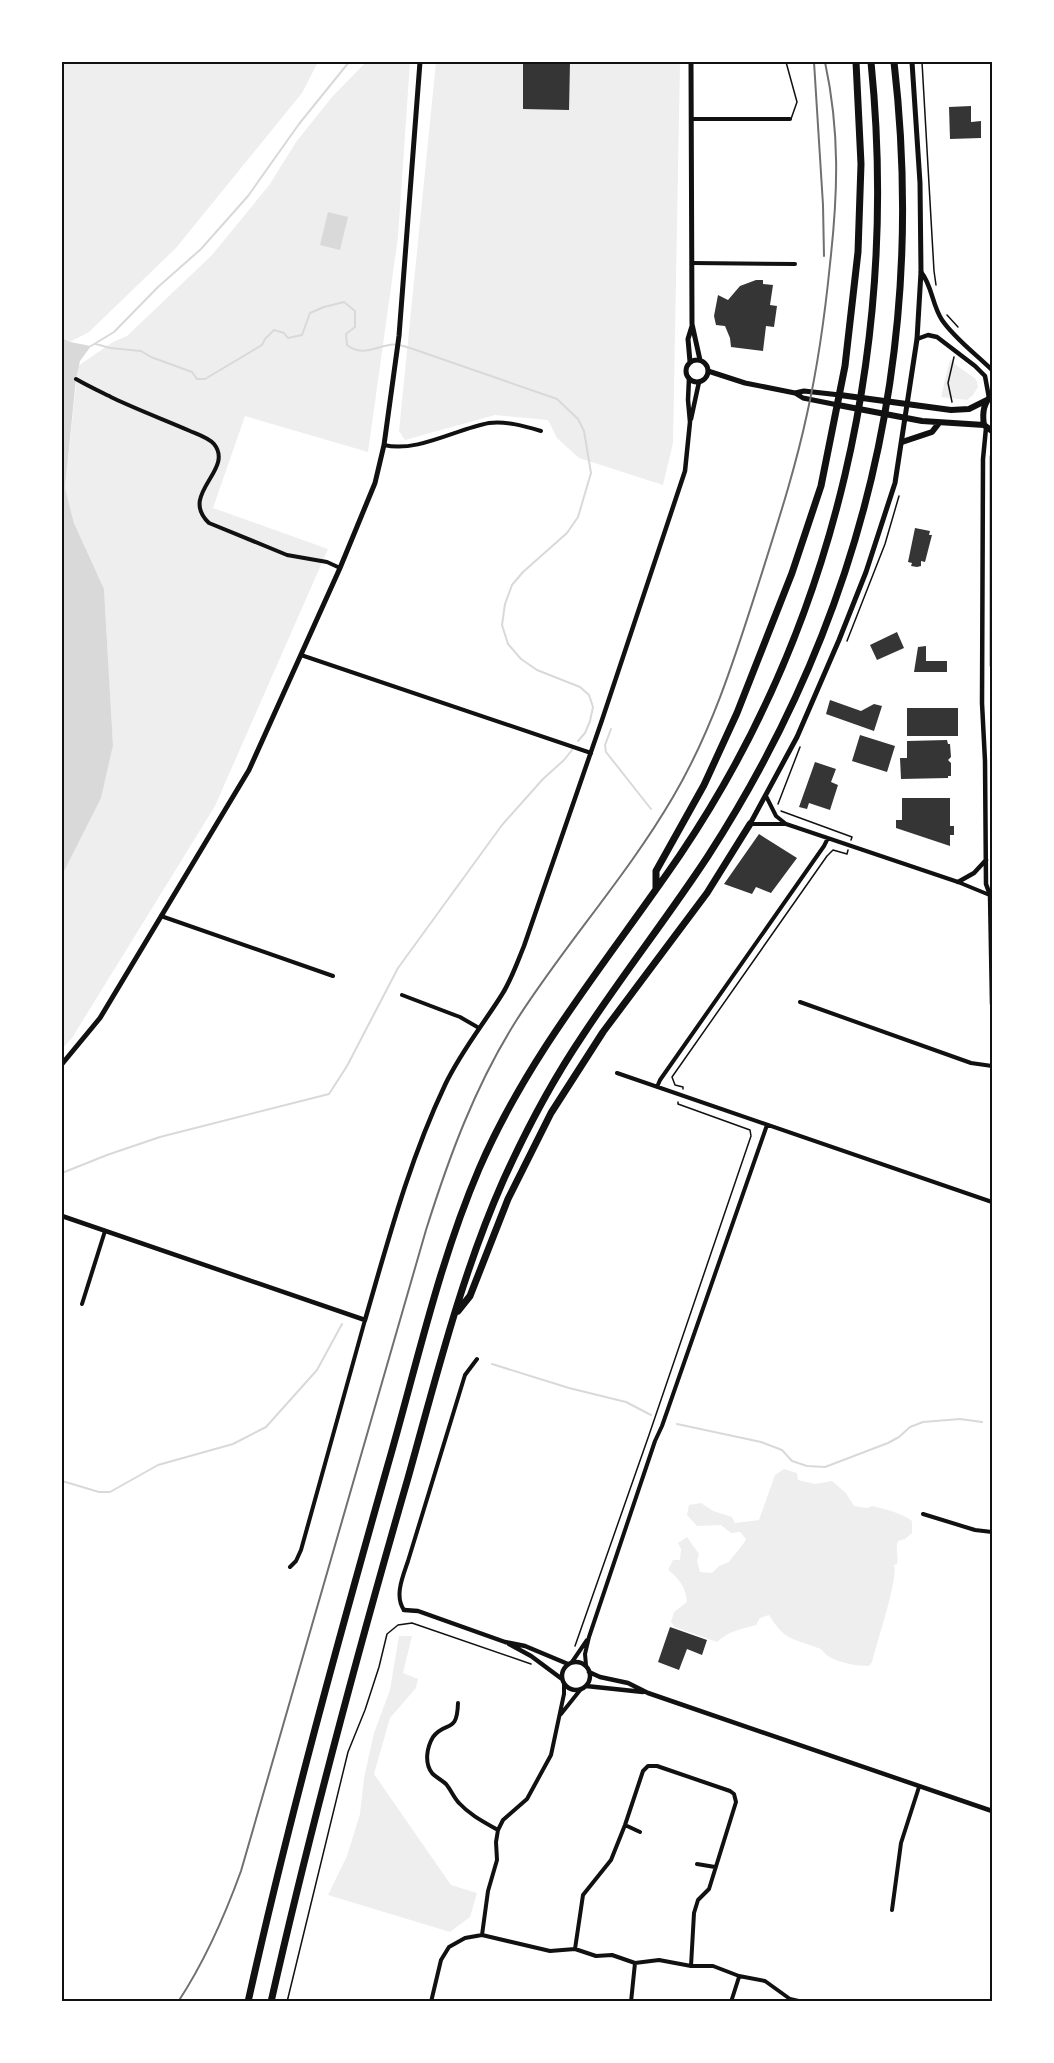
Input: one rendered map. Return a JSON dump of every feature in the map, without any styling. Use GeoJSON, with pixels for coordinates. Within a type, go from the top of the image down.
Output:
{"type":"FeatureCollection","features":[{"type":"Feature","properties":{"kind":"highway"},"geometry":{"type":"LineString","coordinates":[[656,888],[656,871],[684,823],[720,752],[792,573],[821,486],[840,395],[852,312],[860,214],[860,141],[856,62]]}},
{"type":"Feature","properties":{"kind":"highway"},"geometry":{"type":"LineString","coordinates":[[248,2001],[327,1684],[443,1268],[460,1216],[491,1142],[532,1065],[590,978],[656,888],[704,817],[730,773],[781,671],[812,594],[843,488],[864,385],[877,232],[877,149],[871,62]]}},
{"type":"Feature","properties":{"kind":"highway"},"geometry":{"type":"LineString","coordinates":[[270,2001],[348,1688],[454,1315],[488,1217],[538,1109],[583,1035],[723,831],[757,773],[793,703],[823,633],[852,550],[883,429],[898,330],[903,248],[901,140],[894,62]]}},
{"type":"Feature","properties":{"kind":"highway"},"geometry":{"type":"LineString","coordinates":[[454,1315],[471,1296],[507,1199],[551,1113],[603,1032],[707,893],[750,825]]}},
{"type":"Feature","properties":{"kind":"main road"},"geometry":{"type":"LineString","coordinates":[[62,1064],[100,1018],[249,770],[340,568],[375,483],[384,445],[399,336],[420,62]]}},
{"type":"Feature","properties":{"kind":"main road"},"geometry":{"type":"LineString","coordinates":[[692,62],[692,324],[700,360],[706,364],[708,371],[705,378],[699,382],[689,378],[686,369],[690,363],[688,339],[692,324]]}},
{"type":"Feature","properties":{"kind":"main road"},"geometry":{"type":"LineString","coordinates":[[750,825],[804,720],[866,572],[895,483],[916,339],[921,272],[920,183],[912,62]]}},
{"type":"Feature","properties":{"kind":"main road"},"geometry":{"type":"LineString","coordinates":[[690,363],[700,360]]}},
{"type":"Feature","properties":{"kind":"main road"},"geometry":{"type":"LineString","coordinates":[[708,371],[795,393],[803,398],[939,423],[988,428],[983,414],[990,398]]}},
{"type":"Feature","properties":{"kind":"main road"},"geometry":{"type":"LineString","coordinates":[[795,393],[804,391],[958,410],[969,409],[990,398]]}},
{"type":"Feature","properties":{"kind":"main road"},"geometry":{"type":"LineString","coordinates":[[902,442],[932,432],[939,423]]}},
{"type":"Feature","properties":{"kind":"street"},"geometry":{"type":"LineString","coordinates":[[692,119],[790,119]]}},
{"type":"Feature","properties":{"kind":"street"},"geometry":{"type":"LineString","coordinates":[[692,263],[795,264]]}},
{"type":"Feature","properties":{"kind":"street"},"geometry":{"type":"LineString","coordinates":[[921,272],[927,279],[938,313],[951,332],[993,370]]}},
{"type":"Feature","properties":{"kind":"street"},"geometry":{"type":"LineString","coordinates":[[916,339],[928,335],[937,337],[975,366],[985,376],[990,398]]}},
{"type":"Feature","properties":{"kind":"street"},"geometry":{"type":"LineString","coordinates":[[689,378],[690,422]]}},
{"type":"Feature","properties":{"kind":"street"},"geometry":{"type":"LineString","coordinates":[[76,379],[114,399],[213,443],[219,452],[218,462],[200,496],[199,505],[201,515],[209,523],[287,555],[327,562],[340,568]]}},
{"type":"Feature","properties":{"kind":"street"},"geometry":{"type":"LineString","coordinates":[[290,1567],[301,1550],[400,1200],[421,1142],[454,1067],[502,994],[524,946],[591,753],[682,481],[690,422],[699,382]]}},
{"type":"Feature","properties":{"kind":"street"},"geometry":{"type":"LineString","coordinates":[[384,445],[405,448],[454,432],[492,423],[514,424],[541,430]]}},
{"type":"Feature","properties":{"kind":"street"},"geometry":{"type":"LineString","coordinates":[[988,428],[983,459],[982,663],[986,884],[992,893],[993,1004]]}},
{"type":"Feature","properties":{"kind":"street"},"geometry":{"type":"LineString","coordinates":[[993,456],[993,666]]}},
{"type":"Feature","properties":{"kind":"street"},"geometry":{"type":"LineString","coordinates":[[301,655],[591,753]]}},
{"type":"Feature","properties":{"kind":"street"},"geometry":{"type":"LineString","coordinates":[[766,796],[776,816],[786,824]]}},
{"type":"Feature","properties":{"kind":"street"},"geometry":{"type":"LineString","coordinates":[[750,825],[786,824],[992,893]]}},
{"type":"Feature","properties":{"kind":"street"},"geometry":{"type":"LineString","coordinates":[[657,1087],[828,838]]}},
{"type":"Feature","properties":{"kind":"street"},"geometry":{"type":"LineString","coordinates":[[958,882],[974,873],[986,860]]}},
{"type":"Feature","properties":{"kind":"street"},"geometry":{"type":"LineString","coordinates":[[161,916],[333,976]]}},
{"type":"Feature","properties":{"kind":"street"},"geometry":{"type":"LineString","coordinates":[[402,995],[460,1017],[479,1028]]}},
{"type":"Feature","properties":{"kind":"street"},"geometry":{"type":"LineString","coordinates":[[800,1002],[971,1063],[993,1066]]}},
{"type":"Feature","properties":{"kind":"street"},"geometry":{"type":"LineString","coordinates":[[617,1073],[993,1202]]}},
{"type":"Feature","properties":{"kind":"street"},"geometry":{"type":"LineString","coordinates":[[767,1125],[655,1441],[589,1637],[585,1665],[589,1672],[600,1677],[628,1683],[648,1693],[993,1811]]}},
{"type":"Feature","properties":{"kind":"street"},"geometry":{"type":"LineString","coordinates":[[62,1216],[365,1320]]}},
{"type":"Feature","properties":{"kind":"street"},"geometry":{"type":"LineString","coordinates":[[82,1304],[105,1231]]}},
{"type":"Feature","properties":{"kind":"street"},"geometry":{"type":"LineString","coordinates":[[477,1359],[465,1375],[408,1561],[399,1592],[402,1607],[404,1610],[418,1611],[570,1663],[585,1665]]}},
{"type":"Feature","properties":{"kind":"street"},"geometry":{"type":"LineString","coordinates":[[922,1514],[975,1530],[993,1532]]}},
{"type":"Feature","properties":{"kind":"street"},"geometry":{"type":"LineString","coordinates":[[482,1935],[488,1891],[497,1860],[498,1830],[503,1820],[527,1798],[551,1755],[564,1694],[563,1671],[580,1653],[589,1637]]}},
{"type":"Feature","properties":{"kind":"street"},"geometry":{"type":"LineString","coordinates":[[505,1642],[531,1656],[571,1689],[583,1687],[648,1693]]}},
{"type":"Feature","properties":{"kind":"street"},"geometry":{"type":"LineString","coordinates":[[560,1717],[583,1687],[589,1672]]}},
{"type":"Feature","properties":{"kind":"street"},"geometry":{"type":"LineString","coordinates":[[458,1703],[457,1719],[432,1738],[427,1764],[432,1774],[448,1786],[458,1802],[479,1820],[498,1830]]}},
{"type":"Feature","properties":{"kind":"street"},"geometry":{"type":"LineString","coordinates":[[575,1949],[583,1895],[611,1860],[643,1771],[648,1766],[657,1766],[730,1791],[734,1794],[736,1802],[709,1889],[698,1900],[694,1913],[691,1966]]}},
{"type":"Feature","properties":{"kind":"street"},"geometry":{"type":"LineString","coordinates":[[892,1910],[901,1843],[919,1787]]}},
{"type":"Feature","properties":{"kind":"street"},"geometry":{"type":"LineString","coordinates":[[625,1826],[640,1832]]}},
{"type":"Feature","properties":{"kind":"street"},"geometry":{"type":"LineString","coordinates":[[697,1864],[715,1867]]}},
{"type":"Feature","properties":{"kind":"street"},"geometry":{"type":"LineString","coordinates":[[431,2001],[441,1960],[449,1947],[465,1938],[482,1935],[550,1951],[575,1949],[596,1956],[612,1955],[635,1963],[659,1960],[691,1966],[713,1966],[739,1976],[765,1981],[790,1999],[803,2001]]}},
{"type":"Feature","properties":{"kind":"street"},"geometry":{"type":"LineString","coordinates":[[632,2001],[635,1963]]}},
{"type":"Feature","properties":{"kind":"street"},"geometry":{"type":"LineString","coordinates":[[731,2001],[739,1976]]}},
{"type":"Feature","properties":{"kind":"lane"},"geometry":{"type":"LineString","coordinates":[[786,62],[797,102],[790,119]]}},
{"type":"Feature","properties":{"kind":"path"},"geometry":{"type":"LineString","coordinates":[[922,62],[933,271],[937,289]]}},
{"type":"Feature","properties":{"kind":"path"},"geometry":{"type":"LineString","coordinates":[[945,312],[958,327],[951,332]]}},
{"type":"Feature","properties":{"kind":"path"},"geometry":{"type":"LineString","coordinates":[[952,403],[948,383],[954,359]]}},
{"type":"Feature","properties":{"kind":"path"},"geometry":{"type":"LineString","coordinates":[[847,641],[885,544],[899,496]]}},
{"type":"Feature","properties":{"kind":"path"},"geometry":{"type":"LineString","coordinates":[[573,1650],[751,1136],[750,1130],[678,1104],[683,1088],[675,1085],[672,1077],[827,856],[836,850],[847,854],[852,837],[784,813],[778,807],[778,800],[802,742]]}},
{"type":"Feature","properties":{"kind":"path"},"geometry":{"type":"LineString","coordinates":[[286,2001],[348,1752],[365,1710],[387,1634],[398,1625],[412,1623],[533,1665]]}},
{"type":"Feature","properties":{"kind":"shaded area"},"geometry":{"type":"Polygon","coordinates":[[[62,62],[318,62],[302,93],[176,248],[89,332],[70,342],[62,338],[62,62]]]}},
{"type":"Feature","properties":{"kind":"shaded area"},"geometry":{"type":"Polygon","coordinates":[[[366,62],[410,62],[398,237],[368,452],[245,416],[213,508],[328,549],[215,806],[72,1038],[62,1049],[62,875],[113,745],[104,589],[74,523],[65,488],[78,366],[113,342],[127,336],[212,255],[270,184],[296,142],[332,97],[366,62]]]}},
{"type":"Feature","properties":{"kind":"shaded area"},"geometry":{"type":"Polygon","coordinates":[[[436,62],[680,62],[673,443],[663,485],[579,458],[557,438],[548,420],[495,415],[405,440],[399,431],[436,62]]]}},
{"type":"Feature","properties":{"kind":"shaded area"},"geometry":{"type":"Polygon","coordinates":[[[328,212],[348,217],[340,250],[320,245],[328,212]]]}},
{"type":"Feature","properties":{"kind":"shaded area"},"geometry":{"type":"Polygon","coordinates":[[[62,338],[91,346],[80,361],[76,379],[65,488],[74,523],[104,589],[113,745],[101,798],[62,875],[62,338]]]}},
{"type":"Feature","properties":{"kind":"shaded area"},"geometry":{"type":"Polygon","coordinates":[[[950,359],[976,379],[978,387],[967,400],[941,397],[950,359]]]}},
{"type":"Feature","properties":{"kind":"shaded area"},"geometry":{"type":"Polygon","coordinates":[[[784,1469],[797,1473],[798,1480],[815,1484],[832,1481],[846,1493],[854,1506],[878,1507],[912,1521],[912,1533],[898,1541],[897,1564],[894,1565],[895,1572],[890,1596],[869,1666],[837,1661],[820,1649],[790,1638],[780,1630],[769,1615],[760,1618],[756,1625],[740,1629],[717,1642],[675,1627],[671,1622],[674,1612],[687,1602],[681,1584],[668,1570],[673,1560],[680,1560],[681,1549],[678,1543],[687,1537],[699,1554],[697,1561],[700,1572],[712,1573],[719,1566],[729,1562],[746,1539],[740,1532],[731,1533],[721,1525],[697,1526],[687,1515],[689,1505],[701,1503],[713,1511],[732,1517],[735,1523],[759,1520],[775,1475],[784,1469]]]}},
{"type":"Feature","properties":{"kind":"shaded area"},"geometry":{"type":"Polygon","coordinates":[[[399,1636],[412,1636],[403,1673],[418,1679],[416,1688],[390,1718],[374,1774],[451,1885],[477,1893],[470,1917],[450,1932],[328,1895],[347,1856],[360,1814],[364,1778],[374,1733],[390,1690],[399,1636]]]}},
{"type":"Feature","properties":{"kind":"building"},"geometry":{"type":"Polygon","coordinates":[[[523,62],[570,62],[569,110],[523,109],[523,62]]]}},
{"type":"Feature","properties":{"kind":"building"},"geometry":{"type":"Polygon","coordinates":[[[971,106],[971,122],[981,121],[981,138],[950,139],[949,107],[971,106]]]}},
{"type":"Feature","properties":{"kind":"building"},"geometry":{"type":"Polygon","coordinates":[[[763,280],[763,284],[773,285],[770,305],[777,306],[774,327],[766,326],[763,351],[731,347],[725,326],[716,325],[714,316],[718,295],[728,300],[740,286],[763,280]]]}},
{"type":"Feature","properties":{"kind":"building"},"geometry":{"type":"Polygon","coordinates":[[[915,528],[930,531],[929,535],[932,535],[925,562],[921,561],[921,566],[917,567],[911,566],[912,563],[908,562],[915,528]]]}},
{"type":"Feature","properties":{"kind":"building"},"geometry":{"type":"Polygon","coordinates":[[[897,632],[904,648],[877,660],[870,645],[897,632]]]}},
{"type":"Feature","properties":{"kind":"building"},"geometry":{"type":"Polygon","coordinates":[[[926,646],[926,661],[947,661],[947,672],[914,672],[918,647],[926,646]]]}},
{"type":"Feature","properties":{"kind":"building"},"geometry":{"type":"Polygon","coordinates":[[[830,700],[861,711],[874,704],[882,706],[874,731],[826,714],[830,700]]]}},
{"type":"Feature","properties":{"kind":"building"},"geometry":{"type":"Polygon","coordinates":[[[907,708],[958,708],[958,736],[907,736],[907,708]]]}},
{"type":"Feature","properties":{"kind":"building"},"geometry":{"type":"Polygon","coordinates":[[[860,735],[895,746],[887,772],[852,761],[860,735]]]}},
{"type":"Feature","properties":{"kind":"building"},"geometry":{"type":"Polygon","coordinates":[[[947,740],[950,744],[951,757],[948,760],[951,763],[951,776],[948,778],[901,779],[900,758],[907,758],[907,741],[947,740]]]}},
{"type":"Feature","properties":{"kind":"building"},"geometry":{"type":"Polygon","coordinates":[[[815,762],[836,769],[831,782],[838,785],[830,810],[809,803],[807,809],[799,807],[815,762]]]}},
{"type":"Feature","properties":{"kind":"building"},"geometry":{"type":"Polygon","coordinates":[[[902,798],[950,798],[950,826],[954,826],[954,835],[950,835],[950,846],[896,828],[896,820],[902,820],[902,798]]]}},
{"type":"Feature","properties":{"kind":"building"},"geometry":{"type":"Polygon","coordinates":[[[759,834],[797,858],[771,893],[756,887],[752,894],[724,884],[759,834]]]}},
{"type":"Feature","properties":{"kind":"building"},"geometry":{"type":"Polygon","coordinates":[[[670,1627],[707,1640],[702,1655],[687,1649],[679,1670],[658,1662],[670,1627]]]}},
{"type":"Feature","properties":{"kind":"waterway"},"geometry":{"type":"LineString","coordinates":[[91,346],[114,332],[158,287],[201,249],[248,196],[299,124],[349,62]]}},
{"type":"Feature","properties":{"kind":"waterway"},"geometry":{"type":"LineString","coordinates":[[96,344],[110,348],[141,351],[192,372],[197,379],[205,379],[262,345],[274,330],[284,333],[288,338],[302,335],[310,313],[344,302],[355,311],[355,327],[346,334],[347,345],[352,348],[362,351],[392,345],[401,346],[557,399],[578,419],[584,431],[591,473],[578,517],[567,533],[523,572],[512,585],[505,604],[502,625],[508,644],[521,659],[537,670],[580,687],[589,695],[593,707],[590,721],[585,733],[578,741]]}},
{"type":"Feature","properties":{"kind":"waterway"},"geometry":{"type":"LineString","coordinates":[[611,729],[605,745],[606,752],[651,809]]}},
{"type":"Feature","properties":{"kind":"waterway"},"geometry":{"type":"LineString","coordinates":[[62,1173],[160,1137],[329,1094],[347,1066],[398,968],[502,825],[572,750]]}},
{"type":"Feature","properties":{"kind":"waterway"},"geometry":{"type":"LineString","coordinates":[[62,1481],[99,1492],[110,1492],[158,1465],[233,1444],[266,1427],[317,1370],[342,1324]]}},
{"type":"Feature","properties":{"kind":"waterway"},"geometry":{"type":"LineString","coordinates":[[492,1364],[569,1388],[626,1402],[651,1415]]}},
{"type":"Feature","properties":{"kind":"waterway"},"geometry":{"type":"LineString","coordinates":[[677,1424],[761,1442],[782,1450],[792,1461],[807,1466],[825,1467],[888,1443],[910,1427],[923,1422],[960,1419],[982,1422]]}},
{"type":"Feature","properties":{"kind":"railway"},"geometry":{"type":"LineString","coordinates":[[814,62],[824,256]]}},
{"type":"Feature","properties":{"kind":"railway"},"geometry":{"type":"LineString","coordinates":[[178,2002],[213,1939],[241,1871],[426,1230],[464,1122],[488,1071],[516,1021],[636,855],[673,797],[712,718],[742,635],[797,456],[821,339],[833,238],[836,187],[833,113],[825,62]]}}]}
